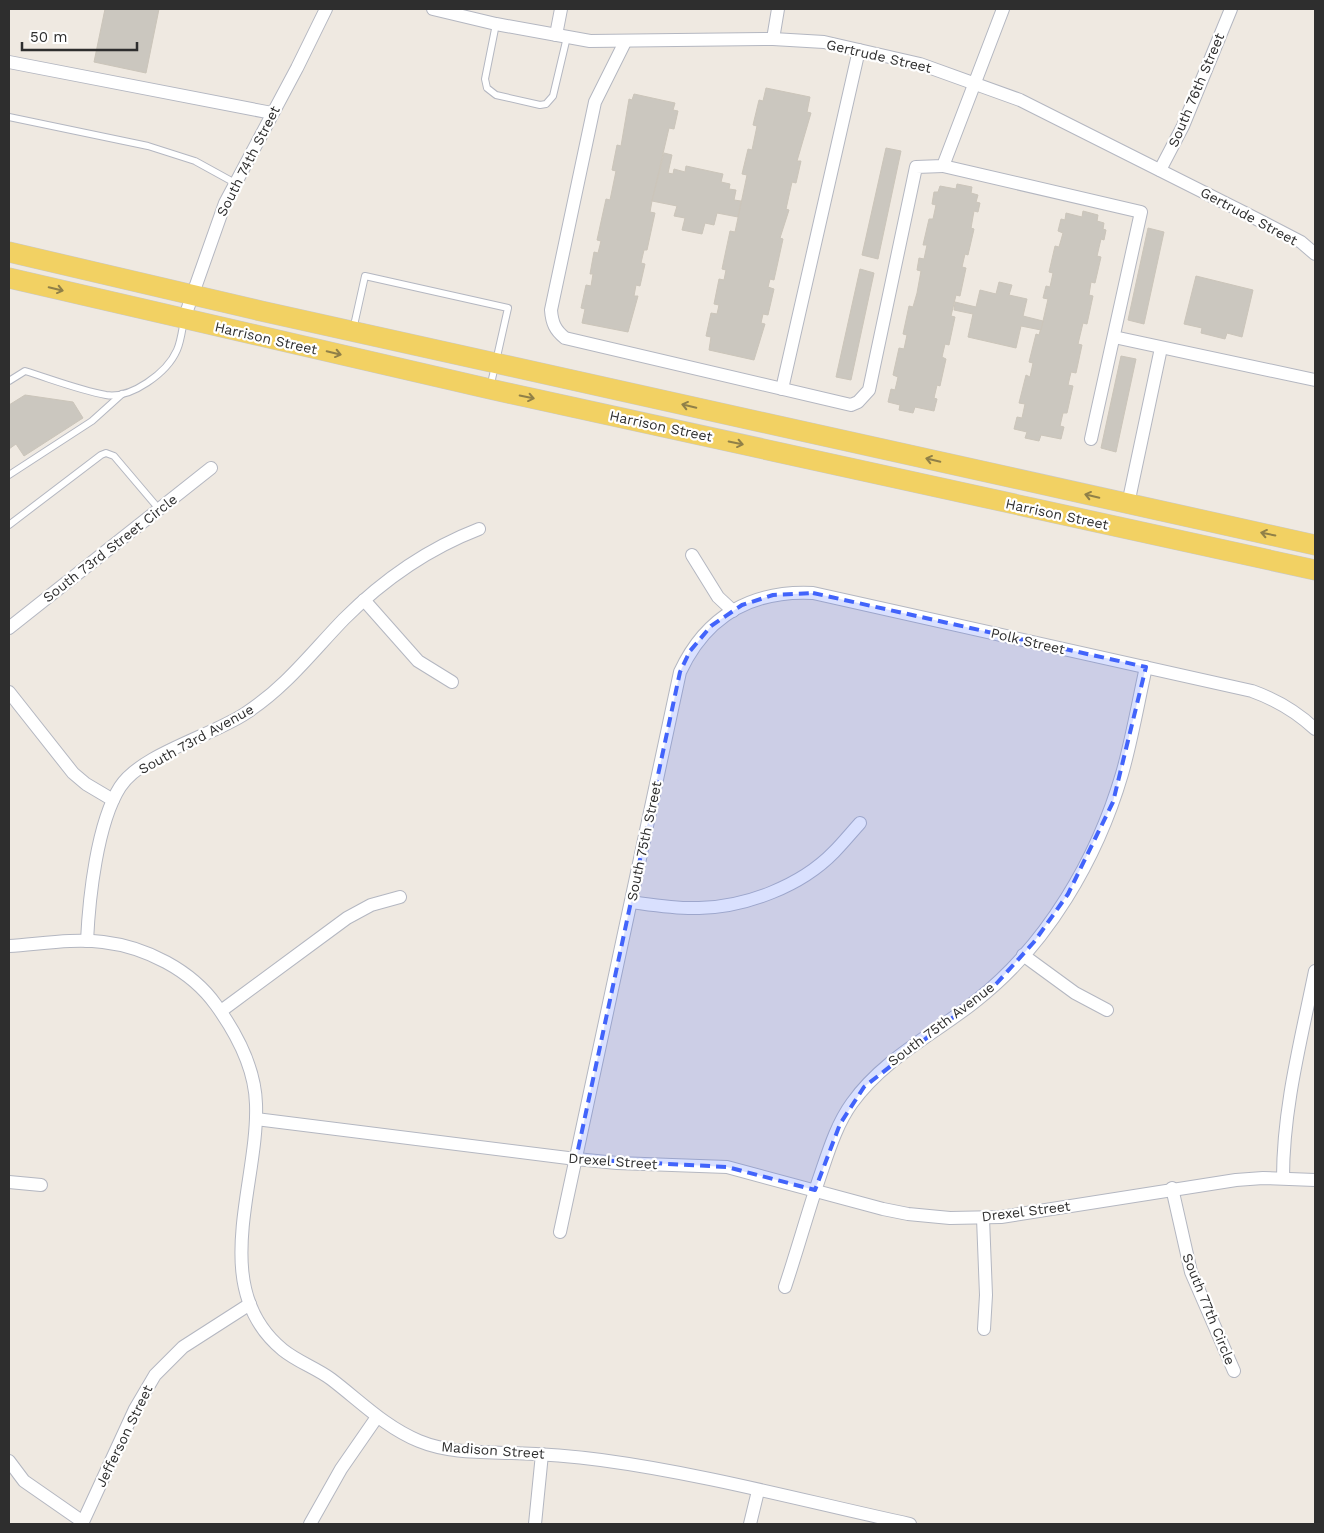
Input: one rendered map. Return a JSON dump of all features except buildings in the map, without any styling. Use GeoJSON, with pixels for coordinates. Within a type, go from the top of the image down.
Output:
{"type":"FeatureCollection","features":[{"type":"Feature","properties":{"kind":"main road","name":"Harrison Street"},"geometry":{"type":"LineString","coordinates":[[9,252],[353,331],[1315,545]]}},
{"type":"Feature","properties":{"kind":"main road","name":"Harrison Street"},"geometry":{"type":"LineString","coordinates":[[9,278],[490,389],[1315,570]]}},
{"type":"Feature","properties":{"kind":"street","name":"South 74th Street"},"geometry":{"type":"LineString","coordinates":[[184,319],[217,224],[235,183],[326,9]]}},
{"type":"Feature","properties":{"kind":"street","name":"Gertrude Street"},"geometry":{"type":"LineString","coordinates":[[433,9],[496,24],[562,36],[625,42],[718,38],[824,42],[920,64],[1020,100],[1301,242],[1315,254]]}},
{"type":"Feature","properties":{"kind":"street"},"geometry":{"type":"LineString","coordinates":[[561,9],[562,36]]}},
{"type":"Feature","properties":{"kind":"street"},"geometry":{"type":"LineString","coordinates":[[773,39],[778,9]]}},
{"type":"Feature","properties":{"kind":"street"},"geometry":{"type":"LineString","coordinates":[[943,166],[1003,9]]}},
{"type":"Feature","properties":{"kind":"street","name":"South 76th Street"},"geometry":{"type":"LineString","coordinates":[[1160,170],[1183,126],[1231,9]]}},
{"type":"Feature","properties":{"kind":"street"},"geometry":{"type":"LineString","coordinates":[[625,42],[595,102],[552,310],[552,320],[556,332],[565,338],[851,405],[858,402],[869,390],[916,168],[943,166],[1141,212],[1092,439]]}},
{"type":"Feature","properties":{"kind":"street"},"geometry":{"type":"LineString","coordinates":[[782,389],[859,50]]}},
{"type":"Feature","properties":{"kind":"street"},"geometry":{"type":"LineString","coordinates":[[9,62],[272,113]]}},
{"type":"Feature","properties":{"kind":"street"},"geometry":{"type":"LineString","coordinates":[[1114,337],[1315,380]]}},
{"type":"Feature","properties":{"kind":"street"},"geometry":{"type":"LineString","coordinates":[[1128,504],[1161,348]]}},
{"type":"Feature","properties":{"kind":"street","name":"South 73rd Street Circle"},"geometry":{"type":"LineString","coordinates":[[9,628],[211,468]]}},
{"type":"Feature","properties":{"kind":"street","name":"South 73rd Avenue"},"geometry":{"type":"LineString","coordinates":[[87,941],[102,826],[120,786],[144,765],[218,730],[272,695],[295,674],[344,619],[382,584],[447,541],[478,529]]}},
{"type":"Feature","properties":{"kind":"street"},"geometry":{"type":"LineString","coordinates":[[692,555],[718,597],[733,611]]}},
{"type":"Feature","properties":{"kind":"street","name":"Polk Street"},"geometry":{"type":"LineString","coordinates":[[733,611],[742,605],[773,595],[793,592],[813,593],[1252,691],[1274,698],[1290,708],[1315,729]]}},
{"type":"Feature","properties":{"kind":"street"},"geometry":{"type":"LineString","coordinates":[[364,600],[418,661],[452,682]]}},
{"type":"Feature","properties":{"kind":"street","name":"South 75th Street"},"geometry":{"type":"LineString","coordinates":[[560,1232],[680,672],[690,651],[701,636],[733,611]]}},
{"type":"Feature","properties":{"kind":"street","name":"South 75th Avenue"},"geometry":{"type":"LineString","coordinates":[[785,1287],[816,1190],[840,1124],[850,1104],[864,1087],[888,1064],[977,1000],[1023,955],[1068,894],[1101,832],[1122,773],[1146,667]]}},
{"type":"Feature","properties":{"kind":"street"},"geometry":{"type":"LineString","coordinates":[[9,692],[74,773],[86,784],[113,800]]}},
{"type":"Feature","properties":{"kind":"street"},"geometry":{"type":"LineString","coordinates":[[631,902],[701,908],[728,905],[762,896],[787,885],[815,868],[834,853],[860,824]]}},
{"type":"Feature","properties":{"kind":"street"},"geometry":{"type":"LineString","coordinates":[[221,1011],[347,918],[371,905],[400,897]]}},
{"type":"Feature","properties":{"kind":"street"},"geometry":{"type":"LineString","coordinates":[[9,946],[87,941],[103,942],[129,948],[163,961],[203,990],[234,1030],[248,1061],[255,1091],[256,1119]]}},
{"type":"Feature","properties":{"kind":"street"},"geometry":{"type":"LineString","coordinates":[[1023,955],[1075,993],[1107,1010]]}},
{"type":"Feature","properties":{"kind":"street"},"geometry":{"type":"LineString","coordinates":[[1284,1178],[1283,1155],[1291,1085],[1315,971]]}},
{"type":"Feature","properties":{"kind":"street","name":"Drexel Street"},"geometry":{"type":"LineString","coordinates":[[256,1119],[576,1159],[727,1167],[908,1214],[982,1218],[1001,1217],[1172,1188],[1236,1180],[1284,1178],[1315,1180]]}},
{"type":"Feature","properties":{"kind":"street","name":"Madison Street"},"geometry":{"type":"LineString","coordinates":[[256,1119],[241,1253],[244,1290],[250,1304],[260,1324],[280,1348],[329,1377],[394,1429],[437,1447],[461,1451],[542,1454],[636,1465],[910,1524]]}},
{"type":"Feature","properties":{"kind":"street"},"geometry":{"type":"LineString","coordinates":[[9,1182],[41,1185]]}},
{"type":"Feature","properties":{"kind":"street","name":"South 77th Circle"},"geometry":{"type":"LineString","coordinates":[[1172,1188],[1191,1272],[1234,1372]]}},
{"type":"Feature","properties":{"kind":"street"},"geometry":{"type":"LineString","coordinates":[[982,1218],[986,1295],[984,1328]]}},
{"type":"Feature","properties":{"kind":"street","name":"Jefferson Street"},"geometry":{"type":"LineString","coordinates":[[82,1523],[134,1409],[156,1375],[183,1347],[250,1304]]}},
{"type":"Feature","properties":{"kind":"street"},"geometry":{"type":"LineString","coordinates":[[310,1524],[341,1470],[377,1417]]}},
{"type":"Feature","properties":{"kind":"street"},"geometry":{"type":"LineString","coordinates":[[535,1524],[542,1454]]}},
{"type":"Feature","properties":{"kind":"street"},"geometry":{"type":"LineString","coordinates":[[9,1461],[24,1480],[82,1523]]}},
{"type":"Feature","properties":{"kind":"street"},"geometry":{"type":"LineString","coordinates":[[750,1524],[758,1491]]}},
{"type":"Feature","properties":{"kind":"lane"},"geometry":{"type":"LineString","coordinates":[[496,24],[485,78],[487,88],[496,95],[540,105],[546,104],[553,96],[562,36]]}},
{"type":"Feature","properties":{"kind":"lane"},"geometry":{"type":"LineString","coordinates":[[9,117],[148,146],[195,161],[235,183]]}},
{"type":"Feature","properties":{"kind":"lane"},"geometry":{"type":"LineString","coordinates":[[353,331],[365,276],[508,308],[490,389]]}},
{"type":"Feature","properties":{"kind":"lane"},"geometry":{"type":"LineString","coordinates":[[9,475],[92,421],[122,394],[145,383],[170,360],[177,350],[184,319]]}},
{"type":"Feature","properties":{"kind":"lane"},"geometry":{"type":"LineString","coordinates":[[9,381],[25,371],[106,395],[122,394]]}},
{"type":"Feature","properties":{"kind":"lane"},"geometry":{"type":"LineString","coordinates":[[9,524],[101,455],[106,454],[114,456],[159,509]]}},
{"type":"Feature","properties":{"kind":"highlighted area"},"geometry":{"type":"Polygon","coordinates":[[[813,593],[1146,667],[1113,802],[1068,894],[1034,942],[997,983],[864,1087],[840,1124],[815,1190],[727,1167],[576,1159],[680,672],[690,651],[711,626],[742,605],[773,595],[813,593]]]}}]}
